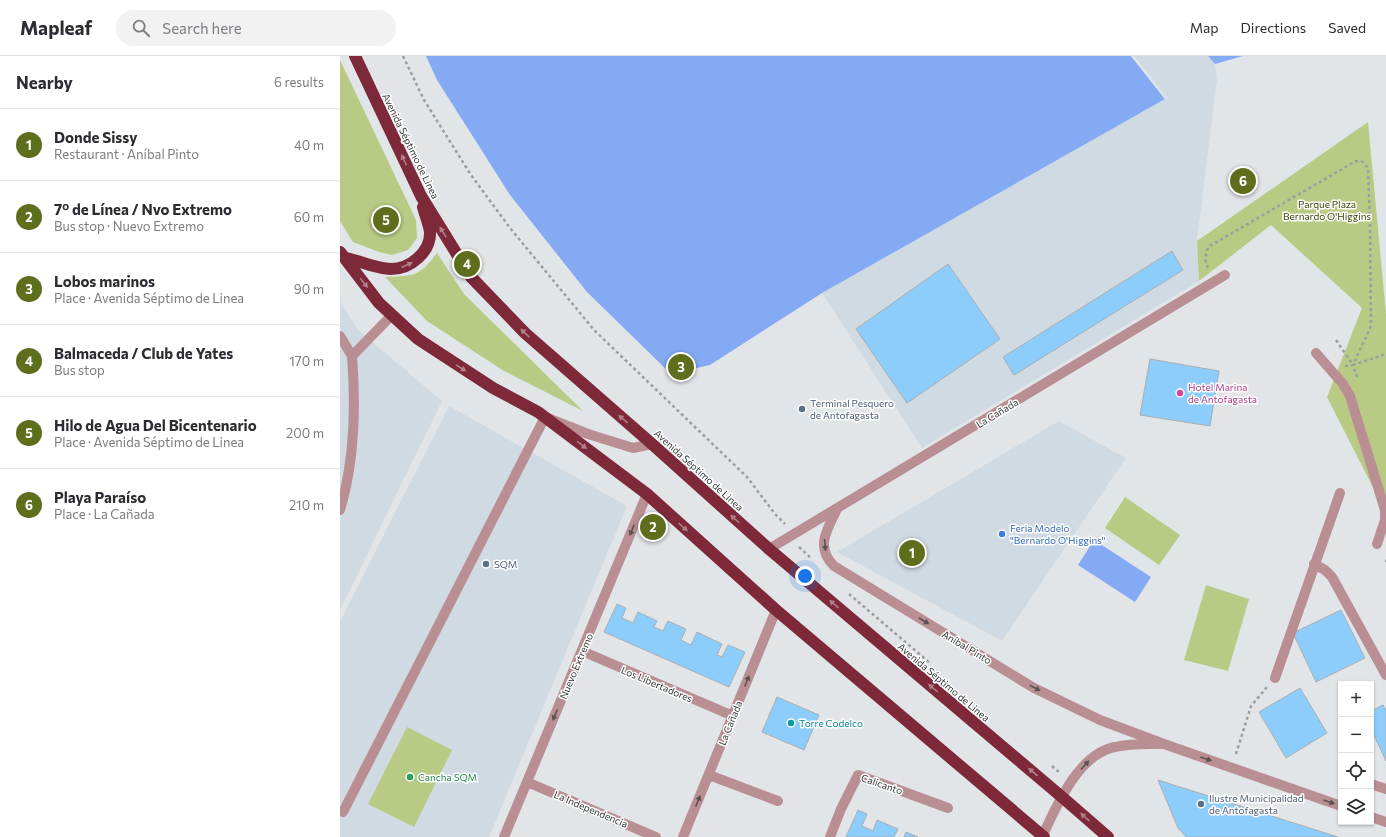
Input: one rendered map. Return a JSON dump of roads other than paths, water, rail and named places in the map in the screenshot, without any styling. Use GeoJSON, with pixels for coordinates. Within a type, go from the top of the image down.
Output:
{"type":"FeatureCollection","features":[{"type":"Feature","properties":{"kind":"highway","name":"Avenida Séptimo de Linea"},"geometry":{"type":"LineString","coordinates":[[355,56],[420,196],[471,277],[525,333],[769,549],[1108,837]]}},
{"type":"Feature","properties":{"kind":"highway"},"geometry":{"type":"LineString","coordinates":[[341,255],[390,269],[406,266],[412,263],[420,257],[425,250],[430,232],[420,196]]}},
{"type":"Feature","properties":{"kind":"highway"},"geometry":{"type":"LineString","coordinates":[[341,255],[379,303],[418,339],[492,388],[538,412],[647,494],[776,610],[1043,837]]}},
{"type":"Feature","properties":{"kind":"street","name":"La Cañada"},"geometry":{"type":"LineString","coordinates":[[769,549],[1224,275]]}},
{"type":"Feature","properties":{"kind":"street"},"geometry":{"type":"LineString","coordinates":[[352,356],[392,315]]}},
{"type":"Feature","properties":{"kind":"street"},"geometry":{"type":"LineString","coordinates":[[340,336],[352,356],[355,407],[349,470],[340,510]]}},
{"type":"Feature","properties":{"kind":"street"},"geometry":{"type":"LineString","coordinates":[[1316,352],[1343,384],[1350,396],[1384,510],[1385,520],[1377,544]]}},
{"type":"Feature","properties":{"kind":"street"},"geometry":{"type":"LineString","coordinates":[[343,812],[545,417],[588,434],[633,448],[652,444]]}},
{"type":"Feature","properties":{"kind":"street"},"geometry":{"type":"LineString","coordinates":[[1275,678],[1340,493]]}},
{"type":"Feature","properties":{"kind":"street","name":"Nuevo Extremo"},"geometry":{"type":"LineString","coordinates":[[504,837],[647,494]]}},
{"type":"Feature","properties":{"kind":"street","name":"Aníbal Pinto"},"geometry":{"type":"LineString","coordinates":[[837,509],[824,535],[826,558],[834,566],[1034,688],[1100,720],[1338,805]]}},
{"type":"Feature","properties":{"kind":"street"},"geometry":{"type":"LineString","coordinates":[[1314,564],[1325,570],[1332,577],[1386,675]]}},
{"type":"Feature","properties":{"kind":"street","name":"La Cañada"},"geometry":{"type":"LineString","coordinates":[[683,837],[776,610]]}},
{"type":"Feature","properties":{"kind":"street","name":"Los Libertadores"},"geometry":{"type":"LineString","coordinates":[[582,651],[733,716]]}},
{"type":"Feature","properties":{"kind":"street","name":"Aníbal Pinto"},"geometry":{"type":"LineString","coordinates":[[1043,837],[1062,797],[1071,782],[1088,762],[1099,752],[1114,747],[1134,744],[1164,744]]}},
{"type":"Feature","properties":{"kind":"street"},"geometry":{"type":"LineString","coordinates":[[709,775],[778,801]]}},
{"type":"Feature","properties":{"kind":"street","name":"Calicanto"},"geometry":{"type":"LineString","coordinates":[[830,837],[841,809],[858,775],[948,808]]}},
{"type":"Feature","properties":{"kind":"street","name":"La Independencia"},"geometry":{"type":"LineString","coordinates":[[527,782],[640,834],[656,837]]}},
{"type":"Feature","properties":{"kind":"street"},"geometry":{"type":"LineString","coordinates":[[1374,785],[1386,789]]}},
{"type":"Feature","properties":{"kind":"street"},"geometry":{"type":"LineString","coordinates":[[1374,818],[1386,822]]}},
{"type":"Feature","properties":{"kind":"water"},"geometry":{"type":"Polygon","coordinates":[[[426,56],[1131,56],[1165,99],[822,293],[710,365],[671,374],[587,292],[510,195],[437,80],[426,56]]]}},
{"type":"Feature","properties":{"kind":"water"},"geometry":{"type":"Polygon","coordinates":[[[1208,56],[1243,56],[1215,64],[1208,56]]]}},
{"type":"Feature","properties":{"kind":"water"},"geometry":{"type":"Polygon","coordinates":[[[1094,540],[1151,577],[1135,602],[1078,565],[1094,540]]]}},
{"type":"Feature","properties":{"kind":"place","name":"Playa Paraíso"},"geometry":{"type":"Point","coordinates":[1243,181]}},
{"type":"Feature","properties":{"kind":"place","name":"Hilo de Agua Del Bicentenario"},"geometry":{"type":"Point","coordinates":[386,220]}},
{"type":"Feature","properties":{"kind":"place","name":"Balmaceda / Club de Yates"},"geometry":{"type":"Point","coordinates":[467,264]}},
{"type":"Feature","properties":{"kind":"place","name":"Lobos marinos"},"geometry":{"type":"Point","coordinates":[681,367]}},
{"type":"Feature","properties":{"kind":"place","name":"Hotel Marina de Antofagasta"},"geometry":{"type":"Point","coordinates":[1180,393]}},
{"type":"Feature","properties":{"kind":"place","name":"Terminal Pesquero de Antofagasta"},"geometry":{"type":"Point","coordinates":[802,409]}},
{"type":"Feature","properties":{"kind":"place","name":"7º de Línea / Nvo Extremo"},"geometry":{"type":"Point","coordinates":[653,527]}},
{"type":"Feature","properties":{"kind":"place","name":"Feria Modelo \"Bernardo O'Higgins\""},"geometry":{"type":"Point","coordinates":[1002,534]}},
{"type":"Feature","properties":{"kind":"place","name":"Donde Sissy"},"geometry":{"type":"Point","coordinates":[912,553]}},
{"type":"Feature","properties":{"kind":"place","name":"SQM"},"geometry":{"type":"Point","coordinates":[486,564]}},
{"type":"Feature","properties":{"kind":"place","name":"Torre Codelco"},"geometry":{"type":"Point","coordinates":[791,723]}},
{"type":"Feature","properties":{"kind":"place","name":"Cancha SQM"},"geometry":{"type":"Point","coordinates":[410,777]}},
{"type":"Feature","properties":{"kind":"place","name":"Ilustre Municipalidad de Antofagasta"},"geometry":{"type":"Point","coordinates":[1201,804]}},
{"type":"Feature","properties":{"kind":"park label","name":"Parque Plaza Bernardo O'Higgins"},"geometry":{"type":"Point","coordinates":[1327,210]}}]}
